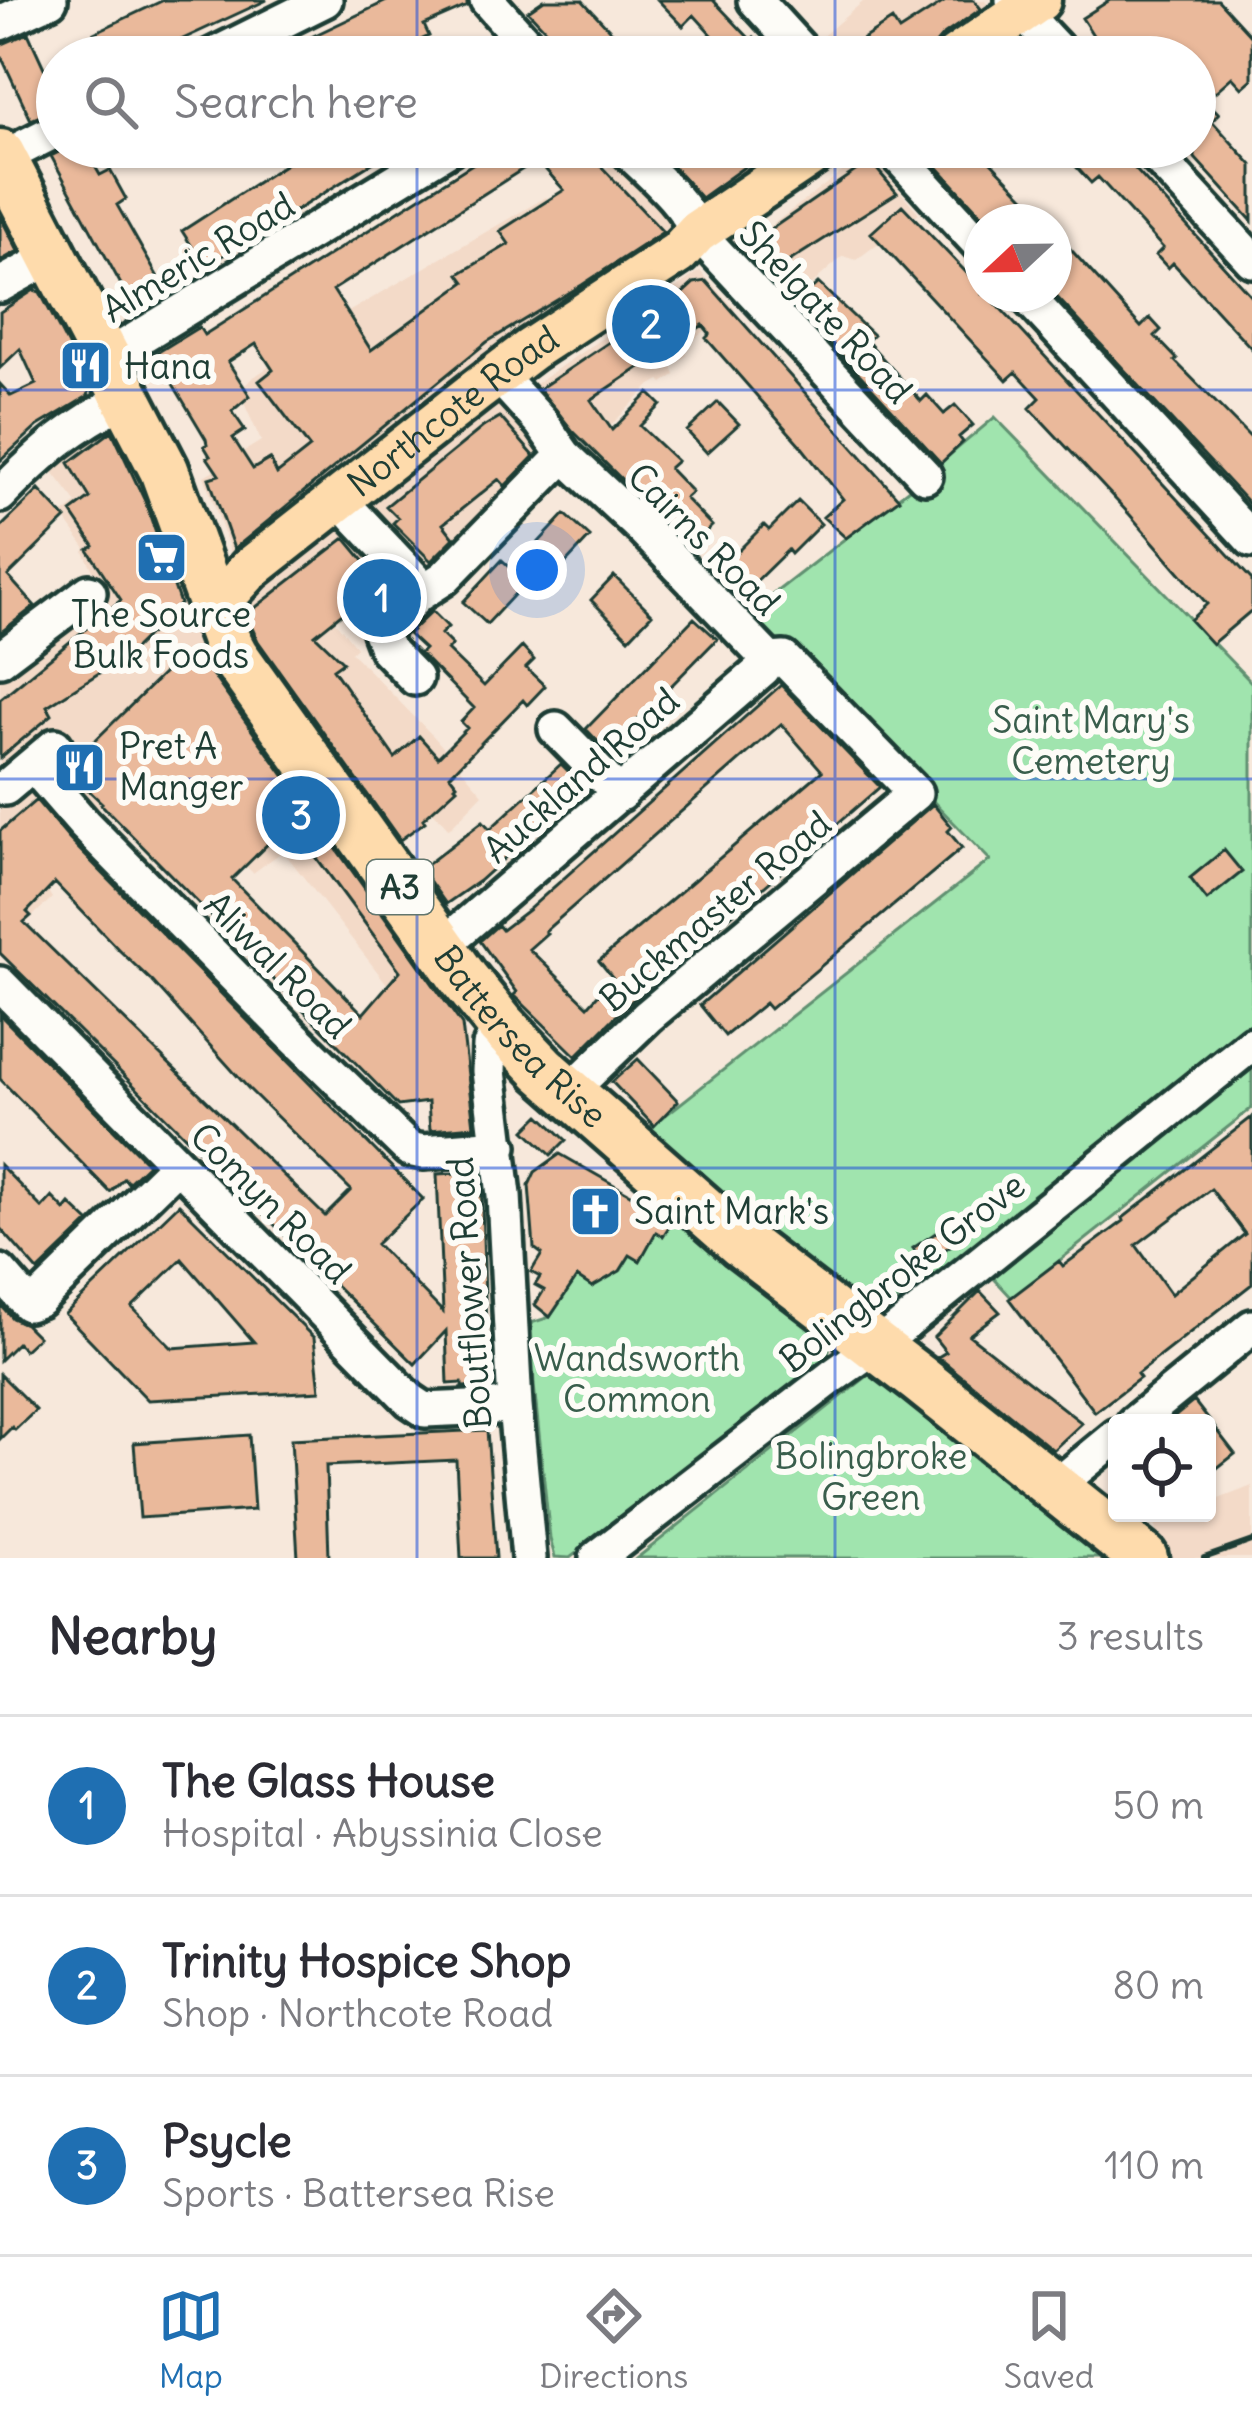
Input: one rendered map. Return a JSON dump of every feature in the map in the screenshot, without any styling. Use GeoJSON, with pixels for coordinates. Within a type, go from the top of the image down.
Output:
{"type":"FeatureCollection","features":[{"type":"Feature","properties":{"kind":"highway","name":"Battersea Rise"},"geometry":{"type":"LineString","coordinates":[[1,156],[173,491],[226,641],[501,1025],[568,1092],[741,1244],[1133,1550]]}},
{"type":"Feature","properties":{"kind":"main road"},"geometry":{"type":"LineString","coordinates":[[983,36],[1024,4]]}},
{"type":"Feature","properties":{"kind":"main road","name":"Northcote Road"},"geometry":{"type":"LineString","coordinates":[[215,607],[239,578],[530,350],[678,253],[697,232],[792,168]]}},
{"type":"Feature","properties":{"kind":"street"},"geometry":{"type":"LineString","coordinates":[[0,23],[50,0]]}},
{"type":"Feature","properties":{"kind":"street"},"geometry":{"type":"LineString","coordinates":[[253,36],[325,0]]}},
{"type":"Feature","properties":{"kind":"street"},"geometry":{"type":"LineString","coordinates":[[487,0],[519,36]]}},
{"type":"Feature","properties":{"kind":"street"},"geometry":{"type":"LineString","coordinates":[[755,0],[788,36]]}},
{"type":"Feature","properties":{"kind":"street"},"geometry":{"type":"LineString","coordinates":[[1024,4],[1046,36]]}},
{"type":"Feature","properties":{"kind":"street"},"geometry":{"type":"LineString","coordinates":[[1,156],[36,140]]}},
{"type":"Feature","properties":{"kind":"street","name":"Almeric Road"},"geometry":{"type":"LineString","coordinates":[[0,495],[117,378],[421,168]]}},
{"type":"Feature","properties":{"kind":"street","name":"Shelgate Road"},"geometry":{"type":"LineString","coordinates":[[645,168],[697,232],[925,476]]}},
{"type":"Feature","properties":{"kind":"street"},"geometry":{"type":"LineString","coordinates":[[909,168],[964,227]]}},
{"type":"Feature","properties":{"kind":"street"},"geometry":{"type":"LineString","coordinates":[[1167,168],[1252,260]]}},
{"type":"Feature","properties":{"kind":"street"},"geometry":{"type":"LineString","coordinates":[[0,285],[53,256]]}},
{"type":"Feature","properties":{"kind":"street"},"geometry":{"type":"LineString","coordinates":[[1042,312],[1252,540]]}},
{"type":"Feature","properties":{"kind":"street","name":"Cairns Road"},"geometry":{"type":"LineString","coordinates":[[498,375],[564,455],[769,660],[784,659],[915,794]]}},
{"type":"Feature","properties":{"kind":"street"},"geometry":{"type":"LineString","coordinates":[[415,678],[386,648],[380,632],[444,578],[564,455]]}},
{"type":"Feature","properties":{"kind":"street"},"geometry":{"type":"LineString","coordinates":[[356,516],[425,590]]}},
{"type":"Feature","properties":{"kind":"street"},"geometry":{"type":"LineString","coordinates":[[0,659],[89,592]]}},
{"type":"Feature","properties":{"kind":"street","name":"Auckland Road"},"geometry":{"type":"LineString","coordinates":[[442,946],[769,660]]}},
{"type":"Feature","properties":{"kind":"street"},"geometry":{"type":"LineString","coordinates":[[556,729],[620,794]]}},
{"type":"Feature","properties":{"kind":"street","name":"Aliwal Road"},"geometry":{"type":"LineString","coordinates":[[5,788],[44,756],[71,808],[409,1149],[500,1147]]}},
{"type":"Feature","properties":{"kind":"street","name":"Buckmaster Road"},"geometry":{"type":"LineString","coordinates":[[568,1092],[647,1017],[915,794]]}},
{"type":"Feature","properties":{"kind":"street","name":"Comyn Road"},"geometry":{"type":"LineString","coordinates":[[0,984],[410,1400],[425,1410],[515,1406]]}},
{"type":"Feature","properties":{"kind":"street","name":"Boutflower Road"},"geometry":{"type":"LineString","coordinates":[[501,1025],[490,1046],[489,1071],[500,1147],[529,1558]]}},
{"type":"Feature","properties":{"kind":"street","name":"Bolingbroke Grove"},"geometry":{"type":"LineString","coordinates":[[597,1558],[895,1332],[1252,1044]]}},
{"type":"Feature","properties":{"kind":"street"},"geometry":{"type":"LineString","coordinates":[[0,1272],[28,1304],[39,1300],[177,1165]]}},
{"type":"Feature","properties":{"kind":"street"},"geometry":{"type":"LineString","coordinates":[[1144,1414],[1252,1327]]}},
{"type":"Feature","properties":{"kind":"street"},"geometry":{"type":"LineString","coordinates":[[1055,1487],[1108,1443]]}},
{"type":"Feature","properties":{"kind":"shaded area"},"geometry":{"type":"Polygon","coordinates":[[[865,0],[984,0],[994,11],[956,36],[823,36],[865,0]]]}},
{"type":"Feature","properties":{"kind":"shaded area"},"geometry":{"type":"Polygon","coordinates":[[[607,168],[767,168],[473,373],[546,459],[380,619],[349,608],[335,621],[356,647],[351,652],[483,794],[449,829],[432,810],[381,838],[249,639],[228,545],[204,476],[261,441],[239,392],[251,379],[350,311],[546,197],[557,213],[607,168]]]}},
{"type":"Feature","properties":{"kind":"shaded area"},"geometry":{"type":"Polygon","coordinates":[[[847,168],[880,168],[919,213],[856,260],[843,256],[791,303],[740,249],[847,168]]]}},
{"type":"Feature","properties":{"kind":"shaded area"},"geometry":{"type":"Polygon","coordinates":[[[700,271],[735,309],[683,347],[687,355],[672,366],[675,375],[651,385],[589,447],[528,389],[700,271]]]}},
{"type":"Feature","properties":{"kind":"shaded area"},"geometry":{"type":"Polygon","coordinates":[[[123,423],[207,658],[304,802],[411,933],[457,1009],[459,1014],[417,1048],[376,997],[387,984],[283,851],[253,873],[185,806],[186,724],[73,829],[89,848],[46,888],[52,898],[0,947],[0,673],[102,589],[86,549],[62,515],[77,503],[53,472],[79,446],[123,423]]]}},
{"type":"Feature","properties":{"kind":"shaded area"},"geometry":{"type":"Polygon","coordinates":[[[1252,1486],[1252,1558],[1173,1558],[1164,1552],[1154,1522],[1216,1522],[1216,1500],[1252,1486]]]}},
{"type":"Feature","properties":{"kind":"green space","name":"Saint Mary's Cemetery"},"geometry":{"type":"Polygon","coordinates":[[[995,417],[1252,683],[1252,1032],[928,1285],[890,1305],[861,1308],[850,1305],[648,1129],[990,860],[752,614],[995,417]]]}},
{"type":"Feature","properties":{"kind":"green space"},"geometry":{"type":"Polygon","coordinates":[[[1252,1067],[1252,1108],[1012,1298],[986,1270],[1113,1170],[1252,1067]]]}},
{"type":"Feature","properties":{"kind":"green space","name":"Bolingbroke Green"},"geometry":{"type":"Polygon","coordinates":[[[675,1217],[831,1342],[827,1358],[570,1558],[555,1557],[531,1323],[550,1317],[577,1277],[591,1286],[621,1270],[630,1255],[640,1260],[656,1232],[663,1235],[675,1217]]]}},
{"type":"Feature","properties":{"kind":"green space","name":"Bolingbroke Green"},"geometry":{"type":"Polygon","coordinates":[[[870,1374],[1084,1542],[1107,1558],[637,1558],[870,1374]]]}},
{"type":"Feature","properties":{"kind":"building"},"geometry":{"type":"Polygon","coordinates":[[[164,0],[267,0],[189,36],[94,33],[164,0]]]}},
{"type":"Feature","properties":{"kind":"building"},"geometry":{"type":"Polygon","coordinates":[[[389,0],[467,0],[467,6],[424,25],[429,36],[313,36],[389,0]]]}},
{"type":"Feature","properties":{"kind":"building"},"geometry":{"type":"Polygon","coordinates":[[[544,0],[582,0],[615,36],[551,36],[528,11],[544,0]]]}},
{"type":"Feature","properties":{"kind":"building"},"geometry":{"type":"Polygon","coordinates":[[[658,0],[713,0],[747,36],[713,36],[694,15],[683,26],[658,0]]]}},
{"type":"Feature","properties":{"kind":"building"},"geometry":{"type":"Polygon","coordinates":[[[947,0],[974,0],[981,9],[942,36],[867,36],[892,20],[899,31],[947,0]]]}},
{"type":"Feature","properties":{"kind":"building"},"geometry":{"type":"Polygon","coordinates":[[[1110,0],[1218,0],[1252,37],[1252,79],[1242,88],[1232,77],[1216,91],[1216,36],[1094,36],[1082,18],[1110,0]]]}},
{"type":"Feature","properties":{"kind":"building"},"geometry":{"type":"Polygon","coordinates":[[[28,33],[36,50],[36,118],[31,120],[0,45],[28,33]]]}},
{"type":"Feature","properties":{"kind":"building"},"geometry":{"type":"Polygon","coordinates":[[[1216,125],[1252,165],[1252,221],[1204,168],[1216,168],[1216,125]]]}},
{"type":"Feature","properties":{"kind":"building"},"geometry":{"type":"Polygon","coordinates":[[[58,168],[96,168],[100,175],[110,170],[126,199],[117,205],[168,295],[137,314],[58,168]]]}},
{"type":"Feature","properties":{"kind":"building"},"geometry":{"type":"Polygon","coordinates":[[[280,168],[364,168],[205,267],[182,231],[280,168]]]}},
{"type":"Feature","properties":{"kind":"building"},"geometry":{"type":"Polygon","coordinates":[[[466,168],[524,168],[333,290],[371,350],[465,282],[459,274],[509,244],[500,231],[564,190],[544,168],[603,168],[663,232],[487,342],[234,549],[209,478],[219,475],[207,457],[206,439],[155,354],[199,327],[204,335],[466,168]],[[256,344],[228,362],[250,396],[232,411],[245,430],[233,438],[253,469],[270,459],[277,474],[310,448],[259,381],[273,370],[256,344]]]}},
{"type":"Feature","properties":{"kind":"building"},"geometry":{"type":"Polygon","coordinates":[[[675,168],[743,168],[701,198],[675,168]]]}},
{"type":"Feature","properties":{"kind":"building"},"geometry":{"type":"Polygon","coordinates":[[[860,168],[876,168],[897,193],[766,276],[749,257],[748,245],[860,168]]]}},
{"type":"Feature","properties":{"kind":"building"},"geometry":{"type":"Polygon","coordinates":[[[938,168],[997,168],[1032,204],[971,204],[938,168]]]}},
{"type":"Feature","properties":{"kind":"building"},"geometry":{"type":"Polygon","coordinates":[[[1077,168],[1134,168],[1252,297],[1252,349],[1173,263],[1168,268],[1156,255],[1163,248],[1098,177],[1091,183],[1077,168]]]}},
{"type":"Feature","properties":{"kind":"building"},"geometry":{"type":"Polygon","coordinates":[[[902,205],[964,270],[964,312],[1004,312],[1252,580],[1252,610],[1212,644],[1190,620],[1207,604],[1030,408],[1040,398],[1016,372],[1007,380],[871,233],[902,205]]]}},
{"type":"Feature","properties":{"kind":"building"},"geometry":{"type":"Polygon","coordinates":[[[0,216],[18,251],[0,261],[0,216]]]}},
{"type":"Feature","properties":{"kind":"building"},"geometry":{"type":"Polygon","coordinates":[[[1072,251],[1141,327],[1150,318],[1161,330],[1155,336],[1175,361],[1252,439],[1252,507],[1071,312],[1072,251]]]}},
{"type":"Feature","properties":{"kind":"building"},"geometry":{"type":"Polygon","coordinates":[[[706,281],[899,499],[846,538],[823,517],[843,499],[706,338],[710,334],[703,325],[591,400],[612,430],[649,393],[661,405],[640,426],[677,461],[669,468],[692,492],[685,498],[712,526],[690,547],[572,430],[539,389],[694,283],[706,281]]]}},
{"type":"Feature","properties":{"kind":"building"},"geometry":{"type":"Polygon","coordinates":[[[818,283],[873,335],[867,341],[921,401],[927,395],[944,414],[955,405],[973,425],[941,463],[795,304],[818,283]]]}},
{"type":"Feature","properties":{"kind":"building"},"geometry":{"type":"Polygon","coordinates":[[[34,290],[40,292],[90,388],[88,396],[38,426],[0,461],[0,384],[11,396],[36,384],[20,349],[0,368],[0,312],[34,290]]]}},
{"type":"Feature","properties":{"kind":"building"},"geometry":{"type":"Polygon","coordinates":[[[718,402],[739,424],[707,453],[687,431],[718,402]]]}},
{"type":"Feature","properties":{"kind":"building"},"geometry":{"type":"Polygon","coordinates":[[[500,417],[534,456],[505,486],[499,479],[443,524],[454,538],[431,561],[393,523],[398,518],[386,506],[500,417]]]}},
{"type":"Feature","properties":{"kind":"building"},"geometry":{"type":"Polygon","coordinates":[[[112,431],[145,501],[180,604],[129,654],[47,706],[52,715],[0,758],[0,699],[121,600],[88,550],[94,546],[71,512],[90,498],[69,463],[112,431]]]}},
{"type":"Feature","properties":{"kind":"building"},"geometry":{"type":"Polygon","coordinates":[[[39,490],[66,519],[8,576],[35,606],[0,633],[0,528],[39,490]]]}},
{"type":"Feature","properties":{"kind":"building"},"geometry":{"type":"Polygon","coordinates":[[[798,501],[821,524],[741,596],[717,572],[764,525],[769,530],[798,501]]]}},
{"type":"Feature","properties":{"kind":"building"},"geometry":{"type":"Polygon","coordinates":[[[565,514],[590,537],[537,594],[525,583],[487,624],[463,602],[502,560],[513,570],[565,514]]]}},
{"type":"Feature","properties":{"kind":"building"},"geometry":{"type":"Polygon","coordinates":[[[345,538],[380,580],[383,576],[395,588],[368,615],[346,610],[315,635],[343,662],[333,669],[395,758],[419,736],[438,757],[467,728],[461,722],[474,708],[420,653],[424,649],[408,634],[432,611],[448,627],[441,634],[452,645],[447,650],[484,686],[522,647],[534,660],[526,668],[545,686],[527,705],[523,700],[450,775],[457,788],[400,840],[258,641],[248,619],[251,611],[345,538]]]}},
{"type":"Feature","properties":{"kind":"building"},"geometry":{"type":"Polygon","coordinates":[[[614,576],[652,614],[629,638],[591,600],[614,576]]]}},
{"type":"Feature","properties":{"kind":"building"},"geometry":{"type":"Polygon","coordinates":[[[694,618],[717,639],[607,751],[586,729],[694,618]]]}},
{"type":"Feature","properties":{"kind":"building"},"geometry":{"type":"Polygon","coordinates":[[[201,659],[462,1025],[474,1126],[430,1130],[428,1102],[398,1106],[69,772],[70,765],[169,668],[201,659]],[[297,831],[286,839],[280,832],[232,879],[363,1014],[400,971],[297,831]]]}},
{"type":"Feature","properties":{"kind":"building"},"geometry":{"type":"Polygon","coordinates":[[[781,685],[880,787],[627,1005],[576,1056],[514,995],[517,992],[480,941],[498,925],[502,930],[781,685]],[[781,724],[529,949],[588,1006],[613,978],[599,961],[822,771],[781,724]]]}},
{"type":"Feature","properties":{"kind":"building"},"geometry":{"type":"Polygon","coordinates":[[[561,764],[584,787],[479,881],[446,904],[421,869],[483,821],[490,829],[561,764]]]}},
{"type":"Feature","properties":{"kind":"building"},"geometry":{"type":"Polygon","coordinates":[[[36,800],[423,1199],[376,1244],[443,1312],[437,1174],[477,1172],[481,1176],[488,1386],[448,1384],[446,1331],[415,1364],[0,953],[0,831],[36,800]],[[55,883],[27,912],[31,916],[24,922],[325,1216],[351,1190],[55,883]]]}},
{"type":"Feature","properties":{"kind":"building"},"geometry":{"type":"Polygon","coordinates":[[[933,804],[962,848],[770,1009],[765,1003],[725,1036],[700,1005],[933,804]]]}},
{"type":"Feature","properties":{"kind":"building"},"geometry":{"type":"Polygon","coordinates":[[[1224,850],[1242,872],[1207,900],[1190,878],[1224,850]]]}},
{"type":"Feature","properties":{"kind":"building"},"geometry":{"type":"Polygon","coordinates":[[[0,1015],[148,1164],[128,1183],[124,1178],[110,1192],[0,1079],[0,1015]]]}},
{"type":"Feature","properties":{"kind":"building"},"geometry":{"type":"Polygon","coordinates":[[[638,1059],[678,1101],[654,1126],[612,1082],[638,1059]]]}},
{"type":"Feature","properties":{"kind":"building"},"geometry":{"type":"Polygon","coordinates":[[[540,1115],[566,1140],[551,1155],[525,1130],[540,1115]]]}},
{"type":"Feature","properties":{"kind":"building"},"geometry":{"type":"Polygon","coordinates":[[[1252,1117],[1252,1284],[1095,1412],[1009,1299],[1059,1261],[1063,1266],[1252,1117]],[[1211,1189],[1136,1245],[1171,1294],[1245,1234],[1211,1189]]]}},
{"type":"Feature","properties":{"kind":"building"},"geometry":{"type":"Polygon","coordinates":[[[560,1154],[672,1222],[663,1236],[656,1232],[640,1261],[630,1255],[620,1271],[592,1287],[577,1277],[550,1317],[535,1305],[544,1290],[535,1285],[540,1277],[531,1272],[542,1254],[534,1248],[529,1185],[535,1172],[560,1154]]]}},
{"type":"Feature","properties":{"kind":"building"},"geometry":{"type":"Polygon","coordinates":[[[0,1165],[42,1208],[52,1197],[65,1210],[70,1204],[89,1222],[38,1271],[0,1228],[0,1165]]]}},
{"type":"Feature","properties":{"kind":"building"},"geometry":{"type":"Polygon","coordinates":[[[179,1204],[314,1338],[320,1391],[148,1400],[65,1314],[179,1204]],[[182,1259],[132,1307],[172,1348],[254,1342],[182,1259]]]}},
{"type":"Feature","properties":{"kind":"building"},"geometry":{"type":"Polygon","coordinates":[[[946,1226],[957,1241],[925,1264],[913,1248],[946,1226]]]}},
{"type":"Feature","properties":{"kind":"building"},"geometry":{"type":"Polygon","coordinates":[[[980,1291],[1000,1312],[969,1335],[1082,1423],[1053,1450],[938,1357],[946,1352],[934,1337],[980,1291]]]}},
{"type":"Feature","properties":{"kind":"building"},"geometry":{"type":"Polygon","coordinates":[[[0,1304],[38,1337],[24,1350],[17,1343],[0,1360],[0,1304]]]}},
{"type":"Feature","properties":{"kind":"building"},"geometry":{"type":"Polygon","coordinates":[[[0,1374],[36,1410],[0,1439],[0,1374]]]}},
{"type":"Feature","properties":{"kind":"building"},"geometry":{"type":"Polygon","coordinates":[[[1194,1401],[1204,1414],[1178,1414],[1194,1401]]]}},
{"type":"Feature","properties":{"kind":"building"},"geometry":{"type":"Polygon","coordinates":[[[1216,1429],[1235,1454],[1216,1469],[1216,1429]]]}},
{"type":"Feature","properties":{"kind":"building"},"geometry":{"type":"Polygon","coordinates":[[[487,1430],[496,1558],[461,1558],[456,1460],[326,1466],[329,1558],[298,1558],[291,1439],[487,1430]]]}},
{"type":"Feature","properties":{"kind":"building"},"geometry":{"type":"Polygon","coordinates":[[[249,1435],[254,1510],[140,1518],[134,1443],[249,1435]]]}},
{"type":"Feature","properties":{"kind":"railway"},"geometry":{"type":"LineString","coordinates":[[1204,1558],[1252,1541]]}},
{"type":"Feature","properties":{"kind":"place","name":"Trinity Hospice Shop"},"geometry":{"type":"Point","coordinates":[651,324]}},
{"type":"Feature","properties":{"kind":"place","name":"Hana"},"geometry":{"type":"Point","coordinates":[85,366]}},
{"type":"Feature","properties":{"kind":"place","name":"The Source Bulk Foods"},"geometry":{"type":"Point","coordinates":[161,558]}},
{"type":"Feature","properties":{"kind":"place","name":"The Glass House"},"geometry":{"type":"Point","coordinates":[382,598]}},
{"type":"Feature","properties":{"kind":"place","name":"Pret A Manger"},"geometry":{"type":"Point","coordinates":[80,767]}},
{"type":"Feature","properties":{"kind":"place","name":"Psycle"},"geometry":{"type":"Point","coordinates":[301,815]}},
{"type":"Feature","properties":{"kind":"place","name":"Saint Mark's"},"geometry":{"type":"Point","coordinates":[595,1211]}},
{"type":"Feature","properties":{"kind":"park label","name":"Wandsworth Common"},"geometry":{"type":"Point","coordinates":[637,1378]}}]}
